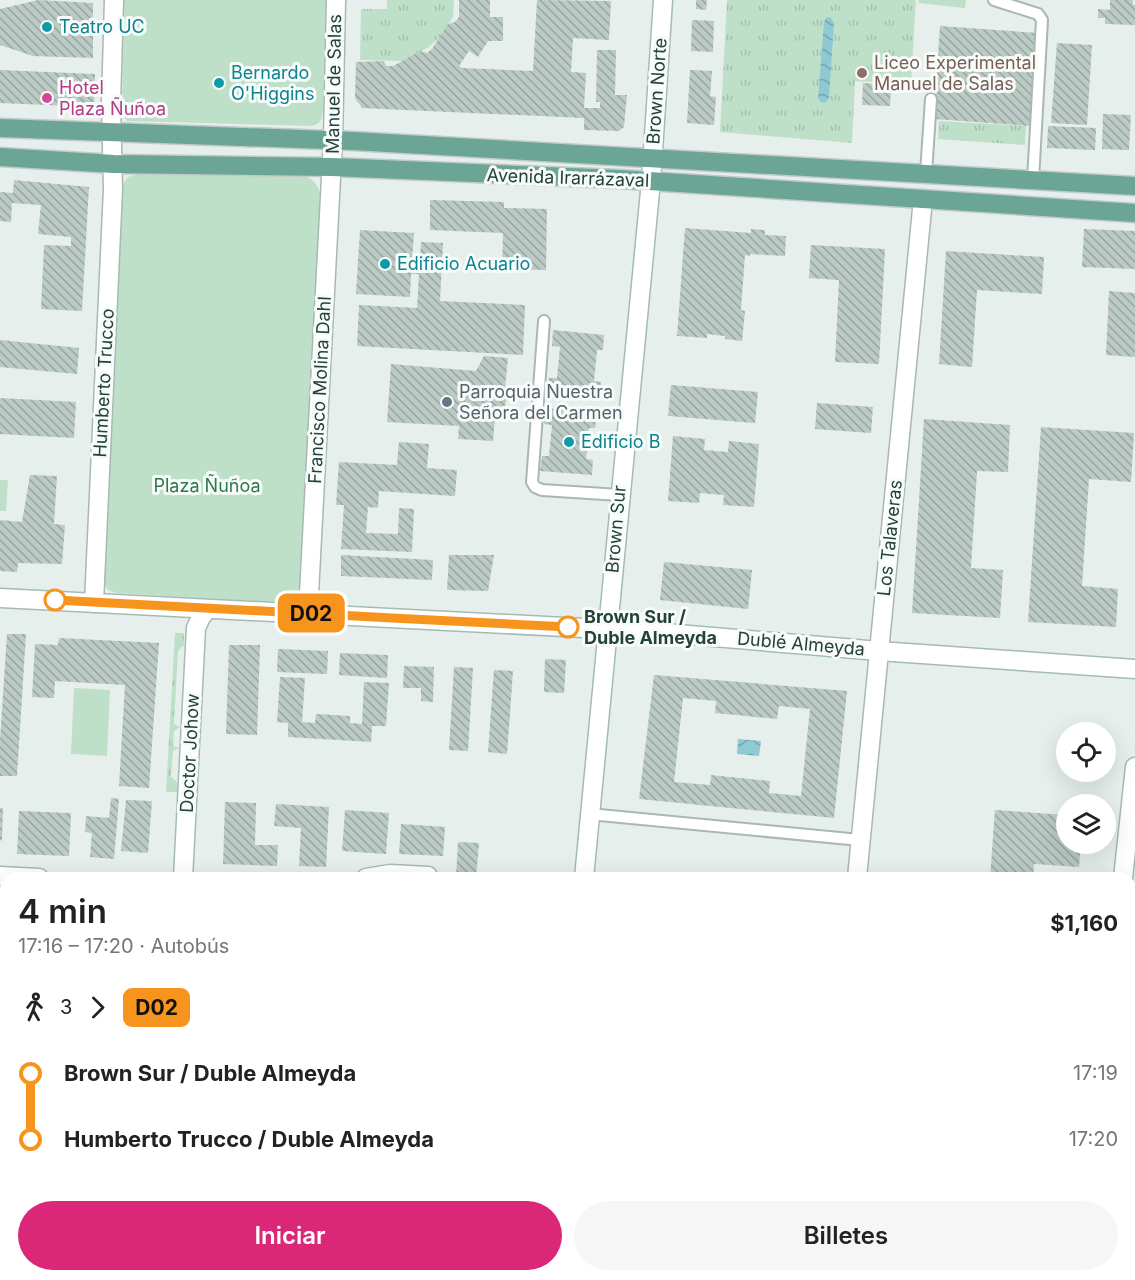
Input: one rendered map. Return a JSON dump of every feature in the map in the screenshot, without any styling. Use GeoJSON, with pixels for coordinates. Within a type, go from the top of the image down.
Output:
{"type":"FeatureCollection","features":[{"type":"Feature","properties":{"kind":"main road","name":"Avenida Irarrázaval"},"geometry":{"type":"LineString","coordinates":[[0,128],[113,134],[333,140],[1135,186]]}},
{"type":"Feature","properties":{"kind":"main road","name":"Avenida Irarrázaval"},"geometry":{"type":"LineString","coordinates":[[0,157],[114,164],[332,167],[651,181],[1135,213]]}},
{"type":"Feature","properties":{"kind":"street","name":"Humberto Trucco"},"geometry":{"type":"LineString","coordinates":[[94,603],[114,164],[111,103],[114,0]]}},
{"type":"Feature","properties":{"kind":"street","name":"Manuel de Salas"},"geometry":{"type":"LineString","coordinates":[[332,167],[336,0]]}},
{"type":"Feature","properties":{"kind":"street","name":"Brown Norte"},"geometry":{"type":"LineString","coordinates":[[651,181],[663,0]]}},
{"type":"Feature","properties":{"kind":"street","name":"Francisco Molina Dahl"},"geometry":{"type":"LineString","coordinates":[[308,613],[332,167]]}},
{"type":"Feature","properties":{"kind":"street","name":"Brown Sur"},"geometry":{"type":"LineString","coordinates":[[585,872],[606,629],[651,181]]}},
{"type":"Feature","properties":{"kind":"street","name":"Los Talaveras"},"geometry":{"type":"LineString","coordinates":[[857,872],[923,198]]}},
{"type":"Feature","properties":{"kind":"street","name":"Dublé Almeyda"},"geometry":{"type":"LineString","coordinates":[[0,598],[606,629],[1135,669]]}},
{"type":"Feature","properties":{"kind":"street"},"geometry":{"type":"LineString","coordinates":[[184,608],[196,628]]}},
{"type":"Feature","properties":{"kind":"street","name":"Doctor Johow"},"geometry":{"type":"LineString","coordinates":[[183,872],[196,628],[207,610]]}},
{"type":"Feature","properties":{"kind":"street"},"geometry":{"type":"LineString","coordinates":[[1124,872],[1135,767]]}},
{"type":"Feature","properties":{"kind":"lane"},"geometry":{"type":"LineString","coordinates":[[994,0],[1015,4],[1038,14],[1042,20],[1033,180]]}},
{"type":"Feature","properties":{"kind":"lane"},"geometry":{"type":"LineString","coordinates":[[926,173],[931,99]]}},
{"type":"Feature","properties":{"kind":"lane"},"geometry":{"type":"LineString","coordinates":[[544,321],[532,482],[535,487],[542,490],[620,495]]}},
{"type":"Feature","properties":{"kind":"lane"},"geometry":{"type":"LineString","coordinates":[[590,814],[860,840]]}},
{"type":"Feature","properties":{"kind":"green space"},"geometry":{"type":"Polygon","coordinates":[[[124,0],[326,0],[321,120],[311,126],[127,121],[122,114],[124,0]]]}},
{"type":"Feature","properties":{"kind":"green space"},"geometry":{"type":"Polygon","coordinates":[[[387,0],[454,0],[453,17],[441,36],[429,47],[402,61],[360,60],[361,9],[387,9],[387,0]]]}},
{"type":"Feature","properties":{"kind":"green space"},"geometry":{"type":"Polygon","coordinates":[[[727,0],[916,0],[911,84],[855,81],[852,143],[720,132],[727,0]]]}},
{"type":"Feature","properties":{"kind":"green space"},"geometry":{"type":"Polygon","coordinates":[[[919,0],[966,0],[965,8],[918,3],[919,0]]]}},
{"type":"Feature","properties":{"kind":"green space"},"geometry":{"type":"Polygon","coordinates":[[[939,121],[1026,126],[1025,145],[938,139],[939,121]]]}},
{"type":"Feature","properties":{"kind":"green space","name":"Plaza Ñuñoa"},"geometry":{"type":"Polygon","coordinates":[[[138,174],[305,176],[318,187],[320,193],[302,587],[298,596],[288,602],[116,593],[108,590],[103,582],[122,186],[128,177],[138,174]]]}},
{"type":"Feature","properties":{"kind":"green space"},"geometry":{"type":"Polygon","coordinates":[[[0,480],[8,480],[6,511],[0,511],[0,480]]]}},
{"type":"Feature","properties":{"kind":"green space"},"geometry":{"type":"Polygon","coordinates":[[[175,633],[184,633],[184,645],[178,651],[174,724],[180,727],[174,731],[173,746],[179,748],[173,751],[171,777],[177,782],[177,792],[166,792],[175,633]]]}},
{"type":"Feature","properties":{"kind":"green space"},"geometry":{"type":"Polygon","coordinates":[[[74,688],[110,690],[107,756],[71,754],[74,688]]]}},
{"type":"Feature","properties":{"kind":"water"},"geometry":{"type":"Polygon","coordinates":[[[827,17],[831,18],[834,23],[829,98],[825,103],[818,98],[824,22],[827,17]]]}},
{"type":"Feature","properties":{"kind":"water"},"geometry":{"type":"Polygon","coordinates":[[[738,739],[761,741],[759,756],[737,754],[738,739]]]}},
{"type":"Feature","properties":{"kind":"building","name":"Teatro UC"},"geometry":{"type":"Polygon","coordinates":[[[38,0],[93,3],[93,58],[33,56],[0,45],[0,9],[38,0]]]}},
{"type":"Feature","properties":{"kind":"building"},"geometry":{"type":"Polygon","coordinates":[[[459,0],[490,0],[490,17],[503,17],[503,41],[488,41],[478,57],[469,51],[459,66],[533,71],[537,0],[611,1],[609,40],[573,38],[571,72],[586,73],[584,108],[600,108],[600,102],[596,102],[597,50],[616,50],[615,95],[627,95],[624,127],[619,131],[584,130],[584,118],[362,108],[355,98],[356,62],[384,61],[386,66],[393,66],[420,51],[427,53],[448,24],[455,22],[459,17],[459,0]]]}},
{"type":"Feature","properties":{"kind":"building"},"geometry":{"type":"Polygon","coordinates":[[[696,0],[707,0],[706,10],[696,9],[696,0]]]}},
{"type":"Feature","properties":{"kind":"building"},"geometry":{"type":"Polygon","coordinates":[[[1110,0],[1133,0],[1135,25],[1105,24],[1105,18],[1098,18],[1098,9],[1110,10],[1110,0]]]}},
{"type":"Feature","properties":{"kind":"building"},"geometry":{"type":"Polygon","coordinates":[[[692,20],[714,21],[713,52],[691,51],[692,20]]]}},
{"type":"Feature","properties":{"kind":"building"},"geometry":{"type":"Polygon","coordinates":[[[940,26],[1038,33],[1031,126],[934,119],[940,26]]]}},
{"type":"Feature","properties":{"kind":"building"},"geometry":{"type":"Polygon","coordinates":[[[1057,43],[1092,45],[1087,125],[1051,123],[1057,43]]]}},
{"type":"Feature","properties":{"kind":"building"},"geometry":{"type":"Polygon","coordinates":[[[0,70],[95,74],[94,107],[0,103],[0,70]]]}},
{"type":"Feature","properties":{"kind":"building"},"geometry":{"type":"Polygon","coordinates":[[[690,70],[712,71],[710,96],[716,97],[714,125],[687,123],[690,70]]]}},
{"type":"Feature","properties":{"kind":"building"},"geometry":{"type":"Polygon","coordinates":[[[863,83],[891,85],[890,106],[862,105],[863,83]]]}},
{"type":"Feature","properties":{"kind":"building"},"geometry":{"type":"Polygon","coordinates":[[[1103,114],[1131,115],[1129,150],[1102,149],[1103,114]]]}},
{"type":"Feature","properties":{"kind":"building"},"geometry":{"type":"Polygon","coordinates":[[[1048,126],[1096,128],[1095,150],[1047,148],[1048,126]]]}},
{"type":"Feature","properties":{"kind":"building"},"geometry":{"type":"Polygon","coordinates":[[[14,180],[89,187],[82,311],[41,309],[44,245],[71,246],[71,237],[38,234],[41,205],[12,203],[11,222],[0,221],[0,192],[13,193],[14,180]]]}},
{"type":"Feature","properties":{"kind":"building"},"geometry":{"type":"Polygon","coordinates":[[[430,200],[504,202],[504,208],[547,209],[546,270],[502,269],[503,233],[430,230],[430,200]]]}},
{"type":"Feature","properties":{"kind":"building"},"geometry":{"type":"Polygon","coordinates":[[[685,228],[751,233],[751,229],[765,230],[765,235],[786,236],[785,256],[745,255],[741,310],[745,311],[742,341],[707,334],[707,338],[677,336],[685,228]]]}},
{"type":"Feature","properties":{"kind":"building"},"geometry":{"type":"Polygon","coordinates":[[[1084,229],[1135,231],[1135,269],[1082,267],[1084,229]]]}},
{"type":"Feature","properties":{"kind":"building"},"geometry":{"type":"Polygon","coordinates":[[[360,230],[414,233],[412,260],[420,261],[421,242],[443,243],[440,301],[525,305],[523,355],[357,346],[359,305],[417,308],[419,274],[411,274],[410,297],[356,294],[360,230]]]}},
{"type":"Feature","properties":{"kind":"building"},"geometry":{"type":"Polygon","coordinates":[[[811,245],[885,249],[879,364],[835,362],[839,280],[809,278],[811,245]]]}},
{"type":"Feature","properties":{"kind":"building"},"geometry":{"type":"Polygon","coordinates":[[[946,251],[1044,257],[1042,294],[977,290],[972,367],[939,364],[946,251]]]}},
{"type":"Feature","properties":{"kind":"building"},"geometry":{"type":"Polygon","coordinates":[[[1109,291],[1135,293],[1135,357],[1106,355],[1109,291]]]}},
{"type":"Feature","properties":{"kind":"building"},"geometry":{"type":"Polygon","coordinates":[[[553,330],[604,335],[603,350],[597,350],[594,381],[601,382],[599,397],[548,393],[549,378],[557,378],[560,347],[552,346],[553,330]]]}},
{"type":"Feature","properties":{"kind":"building"},"geometry":{"type":"Polygon","coordinates":[[[0,340],[79,348],[77,374],[0,367],[0,340]]]}},
{"type":"Feature","properties":{"kind":"building","name":"Parroquia Nuestra Señora del Carmen"},"geometry":{"type":"Polygon","coordinates":[[[484,356],[508,358],[505,388],[507,397],[501,412],[495,415],[493,441],[458,439],[459,426],[387,422],[391,364],[476,371],[484,356]]]}},
{"type":"Feature","properties":{"kind":"building"},"geometry":{"type":"Polygon","coordinates":[[[671,385],[758,392],[755,423],[668,416],[671,385]]]}},
{"type":"Feature","properties":{"kind":"building"},"geometry":{"type":"Polygon","coordinates":[[[0,398],[76,402],[74,438],[0,434],[0,398]]]}},
{"type":"Feature","properties":{"kind":"building"},"geometry":{"type":"Polygon","coordinates":[[[817,403],[873,407],[871,433],[815,429],[817,403]]]}},
{"type":"Feature","properties":{"kind":"building","name":"Edificio B"},"geometry":{"type":"Polygon","coordinates":[[[545,408],[597,413],[595,428],[589,428],[586,459],[593,460],[592,475],[540,471],[542,456],[549,456],[552,425],[544,424],[545,408]]]}},
{"type":"Feature","properties":{"kind":"building"},"geometry":{"type":"Polygon","coordinates":[[[924,419],[1010,425],[1008,472],[977,471],[971,568],[1003,570],[1000,618],[912,613],[924,419]]]}},
{"type":"Feature","properties":{"kind":"building"},"geometry":{"type":"Polygon","coordinates":[[[1041,427],[1134,433],[1131,482],[1089,479],[1082,586],[1118,589],[1116,627],[1028,622],[1041,427]]]}},
{"type":"Feature","properties":{"kind":"building"},"geometry":{"type":"Polygon","coordinates":[[[673,436],[705,439],[704,450],[728,452],[729,441],[759,444],[754,507],[723,505],[724,495],[700,493],[699,503],[668,501],[673,436]]]}},
{"type":"Feature","properties":{"kind":"building"},"geometry":{"type":"Polygon","coordinates":[[[399,442],[429,444],[427,468],[457,470],[455,496],[379,491],[378,508],[368,507],[366,533],[398,534],[399,508],[414,509],[412,552],[341,549],[344,505],[336,505],[339,462],[397,465],[399,442]]]}},
{"type":"Feature","properties":{"kind":"building"},"geometry":{"type":"Polygon","coordinates":[[[30,475],[57,476],[54,524],[65,525],[62,564],[18,563],[17,572],[0,571],[0,520],[22,522],[30,475]]]}},
{"type":"Feature","properties":{"kind":"building"},"geometry":{"type":"Polygon","coordinates":[[[341,555],[433,560],[432,580],[341,576],[341,555]]]}},
{"type":"Feature","properties":{"kind":"building"},"geometry":{"type":"Polygon","coordinates":[[[449,555],[494,555],[488,591],[447,590],[449,555]]]}},
{"type":"Feature","properties":{"kind":"building"},"geometry":{"type":"Polygon","coordinates":[[[664,562],[752,570],[748,609],[660,600],[664,562]]]}},
{"type":"Feature","properties":{"kind":"building"},"geometry":{"type":"Polygon","coordinates":[[[7,634],[26,634],[17,776],[0,776],[7,634]]]}},
{"type":"Feature","properties":{"kind":"building"},"geometry":{"type":"Polygon","coordinates":[[[59,638],[159,643],[149,788],[119,786],[125,685],[55,681],[54,698],[32,697],[35,644],[58,645],[59,638]]]}},
{"type":"Feature","properties":{"kind":"building"},"geometry":{"type":"Polygon","coordinates":[[[229,645],[260,645],[257,735],[226,734],[229,645]]]}},
{"type":"Feature","properties":{"kind":"building"},"geometry":{"type":"Polygon","coordinates":[[[278,649],[328,651],[327,674],[277,672],[278,649]]]}},
{"type":"Feature","properties":{"kind":"building"},"geometry":{"type":"Polygon","coordinates":[[[340,653],[388,655],[387,678],[339,675],[340,653]]]}},
{"type":"Feature","properties":{"kind":"building"},"geometry":{"type":"Polygon","coordinates":[[[545,659],[566,660],[564,693],[544,692],[545,659]]]}},
{"type":"Feature","properties":{"kind":"building"},"geometry":{"type":"Polygon","coordinates":[[[404,666],[434,667],[433,702],[421,701],[421,688],[403,688],[404,666]]]}},
{"type":"Feature","properties":{"kind":"building"},"geometry":{"type":"Polygon","coordinates":[[[454,667],[473,668],[468,751],[449,750],[454,667]]]}},
{"type":"Feature","properties":{"kind":"building"},"geometry":{"type":"Polygon","coordinates":[[[494,670],[513,671],[507,754],[488,752],[494,670]]]}},
{"type":"Feature","properties":{"kind":"building"},"geometry":{"type":"Polygon","coordinates":[[[654,675],[847,691],[834,818],[639,799],[654,675]],[[683,698],[674,782],[710,785],[711,775],[770,781],[769,793],[801,796],[810,709],[779,706],[777,719],[715,713],[716,701],[683,698]]]}},
{"type":"Feature","properties":{"kind":"building"},"geometry":{"type":"Polygon","coordinates":[[[280,677],[305,678],[302,722],[315,723],[316,714],[350,716],[350,723],[362,724],[364,682],[389,683],[386,726],[372,726],[371,742],[288,737],[288,723],[277,722],[280,677]]]}},
{"type":"Feature","properties":{"kind":"building"},"geometry":{"type":"Polygon","coordinates":[[[111,798],[119,799],[114,859],[90,857],[92,833],[85,832],[86,816],[109,818],[111,798]]]}},
{"type":"Feature","properties":{"kind":"building"},"geometry":{"type":"Polygon","coordinates":[[[126,800],[152,801],[148,853],[121,851],[126,800]]]}},
{"type":"Feature","properties":{"kind":"building"},"geometry":{"type":"Polygon","coordinates":[[[225,802],[256,803],[255,845],[278,845],[277,866],[223,864],[225,802]]]}},
{"type":"Feature","properties":{"kind":"building"},"geometry":{"type":"Polygon","coordinates":[[[276,804],[329,807],[326,867],[299,866],[301,828],[274,826],[276,804]]]}},
{"type":"Feature","properties":{"kind":"building"},"geometry":{"type":"Polygon","coordinates":[[[0,808],[3,808],[2,841],[0,840],[0,808]]]}},
{"type":"Feature","properties":{"kind":"building"},"geometry":{"type":"Polygon","coordinates":[[[345,810],[389,813],[386,854],[342,851],[345,810]]]}},
{"type":"Feature","properties":{"kind":"building"},"geometry":{"type":"Polygon","coordinates":[[[995,810],[1056,814],[1056,854],[1080,854],[1079,867],[1034,864],[1033,872],[990,872],[995,810]]]}},
{"type":"Feature","properties":{"kind":"building"},"geometry":{"type":"Polygon","coordinates":[[[19,811],[71,813],[69,856],[17,854],[19,811]]]}},
{"type":"Feature","properties":{"kind":"building"},"geometry":{"type":"Polygon","coordinates":[[[401,824],[445,827],[443,856],[399,854],[401,824]]]}},
{"type":"Feature","properties":{"kind":"building"},"geometry":{"type":"Polygon","coordinates":[[[458,842],[479,843],[477,872],[456,872],[458,842]]]}},
{"type":"Feature","properties":{"kind":"bus line","name":"D02"},"geometry":{"type":"LineString","coordinates":[[55,600],[207,610],[568,627]]}},
{"type":"Feature","properties":{"kind":"place","name":"Teatro UC"},"geometry":{"type":"Point","coordinates":[47,27]}},
{"type":"Feature","properties":{"kind":"place","name":"Liceo Experimental Manuel de Salas"},"geometry":{"type":"Point","coordinates":[862,73]}},
{"type":"Feature","properties":{"kind":"place","name":"Bernardo O'Higgins"},"geometry":{"type":"Point","coordinates":[219,83]}},
{"type":"Feature","properties":{"kind":"place","name":"Hotel Plaza Ñuñoa"},"geometry":{"type":"Point","coordinates":[47,98]}},
{"type":"Feature","properties":{"kind":"place","name":"Edificio Acuario"},"geometry":{"type":"Point","coordinates":[385,264]}},
{"type":"Feature","properties":{"kind":"place","name":"Parroquia Nuestra Señora del Carmen"},"geometry":{"type":"Point","coordinates":[447,402]}},
{"type":"Feature","properties":{"kind":"place","name":"Edificio B"},"geometry":{"type":"Point","coordinates":[569,442]}},
{"type":"Feature","properties":{"kind":"place","name":"Brown Sur / Duble Almeyda"},"geometry":{"type":"Point","coordinates":[568,627]}}]}
